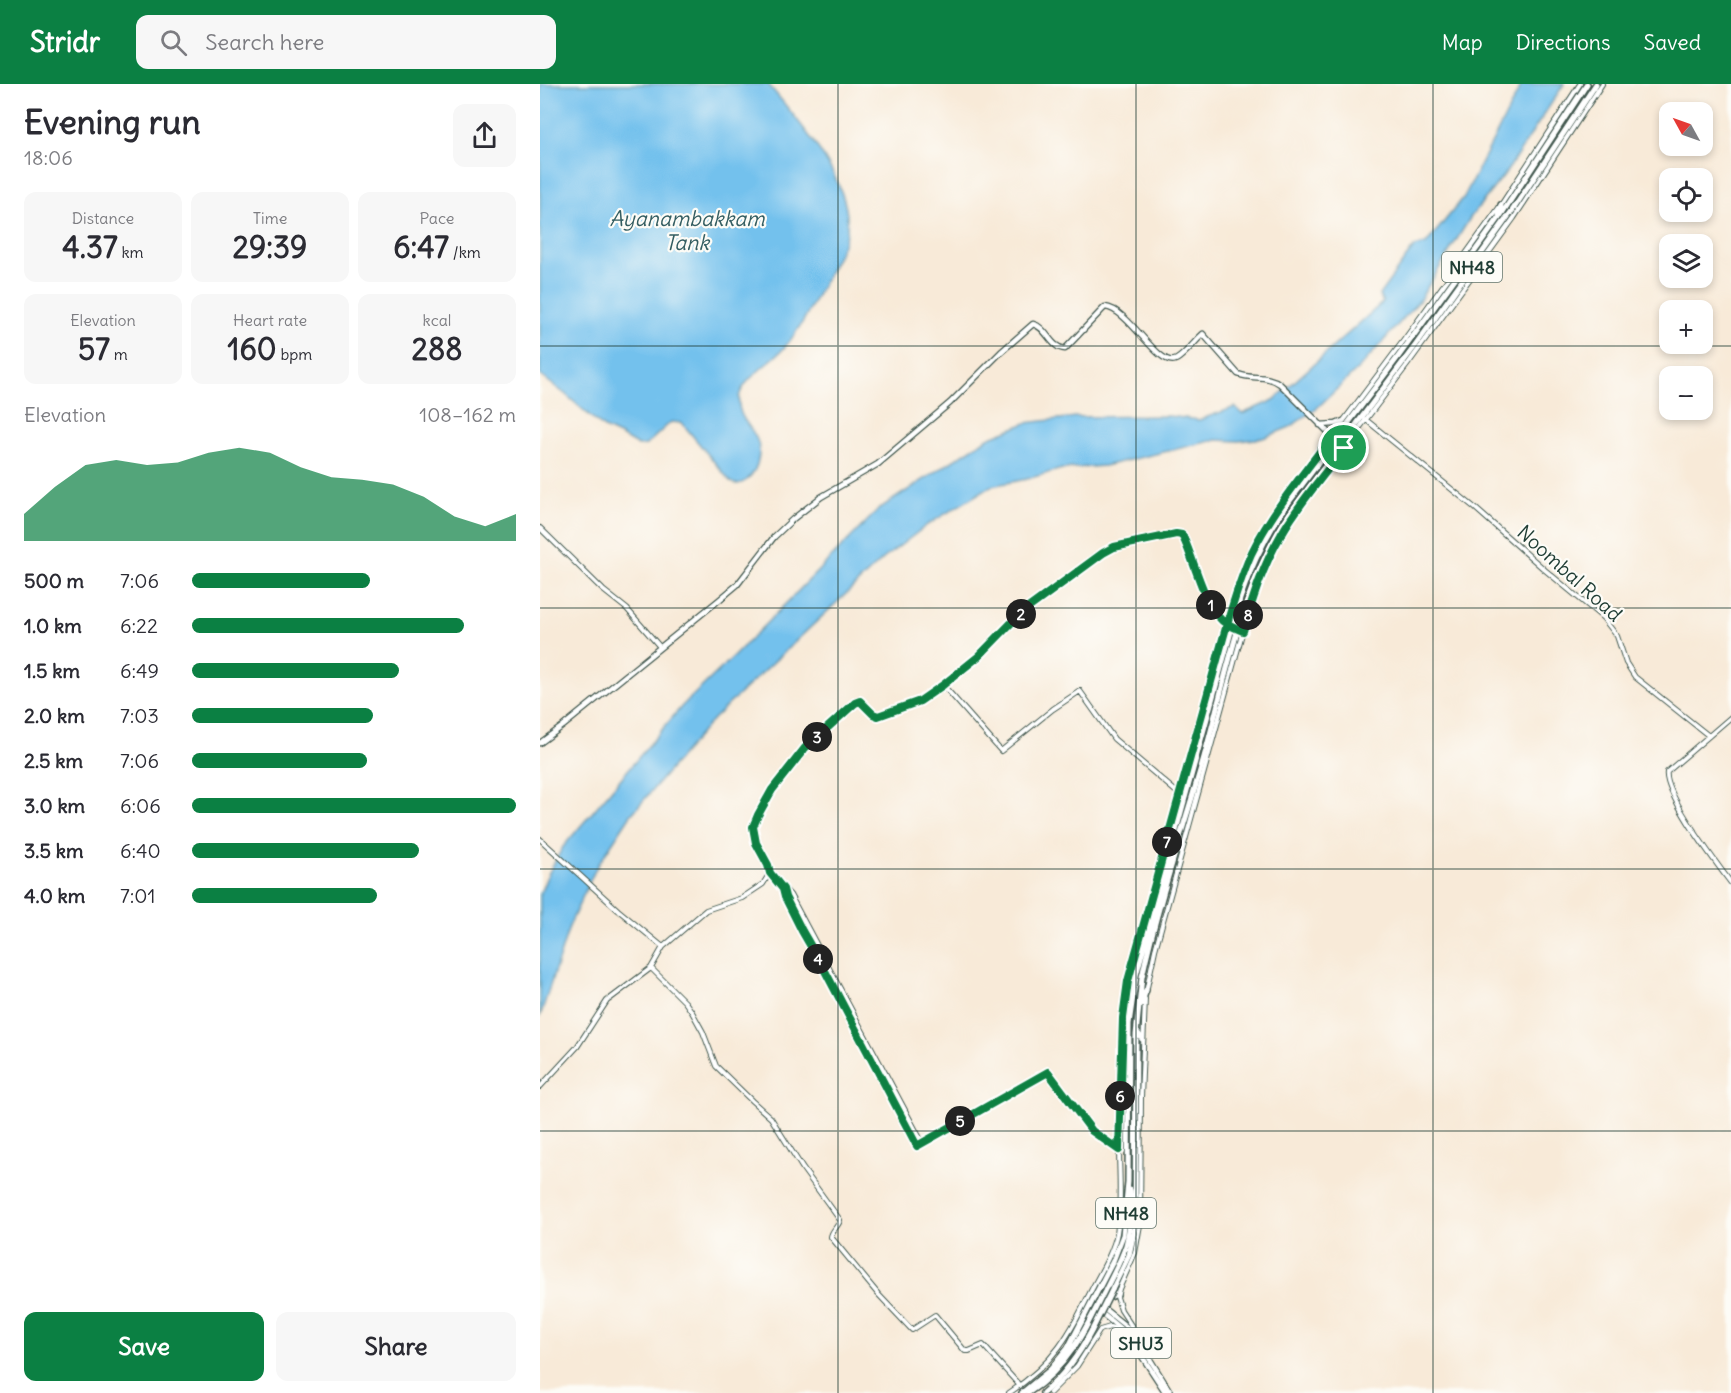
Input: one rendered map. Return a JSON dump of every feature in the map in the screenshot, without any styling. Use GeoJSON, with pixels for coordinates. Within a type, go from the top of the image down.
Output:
{"type":"FeatureCollection","features":[{"type":"Feature","properties":{"kind":"highway","name":"NH48"},"geometry":{"type":"LineString","coordinates":[[1022,1393],[1050,1370],[1068,1348],[1113,1262],[1123,1235],[1128,1161],[1129,1024],[1154,928],[1255,578],[1274,537],[1290,513],[1338,442],[1499,218],[1587,84]]}},
{"type":"Feature","properties":{"kind":"highway","name":"NH48"},"geometry":{"type":"LineString","coordinates":[[1043,1393],[1074,1361],[1129,1255],[1135,1227],[1136,975],[1229,625],[1247,579],[1270,531],[1300,486],[1338,442],[1364,418],[1532,182],[1596,84]]}},
{"type":"Feature","properties":{"kind":"highway"},"geometry":{"type":"LineString","coordinates":[[1517,182],[1529,173]]}},
{"type":"Feature","properties":{"kind":"highway"},"geometry":{"type":"LineString","coordinates":[[1499,218],[1501,205]]}},
{"type":"Feature","properties":{"kind":"highway"},"geometry":{"type":"LineString","coordinates":[[1480,265],[1482,253]]}},
{"type":"Feature","properties":{"kind":"highway"},"geometry":{"type":"LineString","coordinates":[[1460,284],[1471,277]]}},
{"type":"Feature","properties":{"kind":"highway"},"geometry":{"type":"LineString","coordinates":[[1128,981],[1134,971],[1148,930]]}},
{"type":"Feature","properties":{"kind":"highway"},"geometry":{"type":"LineString","coordinates":[[1137,1020],[1146,990]]}},
{"type":"Feature","properties":{"kind":"highway"},"geometry":{"type":"LineString","coordinates":[[1137,1032],[1142,1039]]}},
{"type":"Feature","properties":{"kind":"highway"},"geometry":{"type":"LineString","coordinates":[[1029,1393],[1046,1380],[1071,1354],[1097,1307],[1112,1291],[1128,1237],[1131,1207],[1128,1161]]}},
{"type":"Feature","properties":{"kind":"main road"},"geometry":{"type":"LineString","coordinates":[[540,743],[719,600],[736,585],[769,542],[793,519],[821,497],[879,464],[950,403],[1033,324],[1040,326],[1057,348],[1065,349],[1105,307],[1113,308],[1125,317],[1157,352],[1167,360],[1174,361],[1203,334],[1238,374],[1271,378],[1282,386],[1338,442]]}},
{"type":"Feature","properties":{"kind":"main road"},"geometry":{"type":"LineString","coordinates":[[1320,424],[1333,425],[1343,421]]}},
{"type":"Feature","properties":{"kind":"main road","name":"SHU3"},"geometry":{"type":"LineString","coordinates":[[1097,1307],[1130,1337],[1166,1393]]}},
{"type":"Feature","properties":{"kind":"main road","name":"SHU3"},"geometry":{"type":"LineString","coordinates":[[1097,1307],[1125,1325],[1141,1344],[1171,1393]]}},
{"type":"Feature","properties":{"kind":"street"},"geometry":{"type":"LineString","coordinates":[[1338,442],[1343,421],[1501,205],[1580,84]]}},
{"type":"Feature","properties":{"kind":"street"},"geometry":{"type":"LineString","coordinates":[[1364,418],[1480,265],[1602,84]]}},
{"type":"Feature","properties":{"kind":"street","name":"Noombal Road"},"geometry":{"type":"LineString","coordinates":[[1364,418],[1475,508],[1604,619],[1618,638],[1626,663],[1635,677],[1709,736]]}},
{"type":"Feature","properties":{"kind":"street"},"geometry":{"type":"LineString","coordinates":[[540,528],[603,590],[627,609],[660,647]]}},
{"type":"Feature","properties":{"kind":"street"},"geometry":{"type":"LineString","coordinates":[[922,1142],[790,895],[770,873],[756,843],[753,827],[758,815],[772,790],[805,748],[858,701],[873,714],[880,716],[920,701],[979,656],[1020,614],[1103,553],[1128,543],[1176,534],[1182,535],[1209,602],[1220,619],[1241,630],[1146,990],[1142,1039],[1139,1236],[1132,1261],[1112,1291],[1141,1344]]}},
{"type":"Feature","properties":{"kind":"street"},"geometry":{"type":"LineString","coordinates":[[1009,1393],[1046,1365],[1058,1350],[1076,1321],[1111,1253],[1119,1214],[1123,1018],[1128,981],[1229,625]]}},
{"type":"Feature","properties":{"kind":"street"},"geometry":{"type":"LineString","coordinates":[[943,685],[1001,751],[1053,708],[1080,691],[1114,739],[1180,795]]}},
{"type":"Feature","properties":{"kind":"street"},"geometry":{"type":"LineString","coordinates":[[1731,717],[1667,772],[1666,778],[1680,807],[1731,883]]}},
{"type":"Feature","properties":{"kind":"street"},"geometry":{"type":"LineString","coordinates":[[540,839],[663,947]]}},
{"type":"Feature","properties":{"kind":"street"},"geometry":{"type":"LineString","coordinates":[[540,1087],[577,1047],[607,1001],[651,968],[663,947],[706,910],[742,898],[763,884],[770,873]]}},
{"type":"Feature","properties":{"kind":"street"},"geometry":{"type":"LineString","coordinates":[[783,889],[802,931],[917,1146],[1048,1072],[1092,1131],[1119,1150]]}},
{"type":"Feature","properties":{"kind":"street"},"geometry":{"type":"LineString","coordinates":[[651,968],[692,1012],[703,1032],[716,1066],[777,1126],[803,1169],[840,1220],[831,1236],[878,1294],[912,1330],[935,1315],[965,1351],[984,1345],[1020,1386]]}},
{"type":"Feature","properties":{"kind":"street"},"geometry":{"type":"LineString","coordinates":[[1050,1393],[1077,1366],[1100,1330],[1113,1327],[1130,1337]]}},
{"type":"Feature","properties":{"kind":"water","name":"Ayanambakkam Tank"},"geometry":{"type":"Polygon","coordinates":[[[540,84],[768,84],[807,133],[832,171],[846,210],[846,235],[838,256],[796,332],[784,348],[751,378],[741,391],[739,407],[758,441],[759,450],[755,469],[743,483],[732,483],[682,423],[671,422],[646,445],[638,446],[604,428],[540,375],[540,84]]]}},
{"type":"Feature","properties":{"kind":"water"},"geometry":{"type":"Polygon","coordinates":[[[1522,84],[1564,84],[1507,171],[1470,218],[1419,301],[1360,367],[1317,408],[1290,427],[1263,438],[1239,441],[1215,440],[1104,466],[1062,469],[991,486],[927,525],[883,559],[713,719],[630,816],[596,868],[570,924],[540,1017],[540,894],[563,847],[682,706],[880,508],[988,438],[1026,423],[1076,417],[1169,416],[1199,420],[1235,407],[1242,414],[1274,400],[1383,302],[1379,295],[1414,247],[1426,244],[1464,197],[1522,84]]]}},
{"type":"Feature","properties":{"kind":"route"},"geometry":{"type":"LineString","coordinates":[[1344,448],[1280,536],[1262,574],[1243,631],[1227,624],[1128,981],[1123,1018],[1119,1150],[1092,1131],[1048,1072],[917,1146],[887,1086],[802,931],[783,889],[770,873],[756,843],[753,827],[772,790],[805,748],[855,703],[860,701],[873,714],[880,716],[920,701],[979,656],[1020,614],[1092,560],[1114,547],[1176,534],[1182,535],[1209,602],[1220,619],[1227,624],[1245,568],[1273,515],[1332,436],[1344,448]]}}]}
